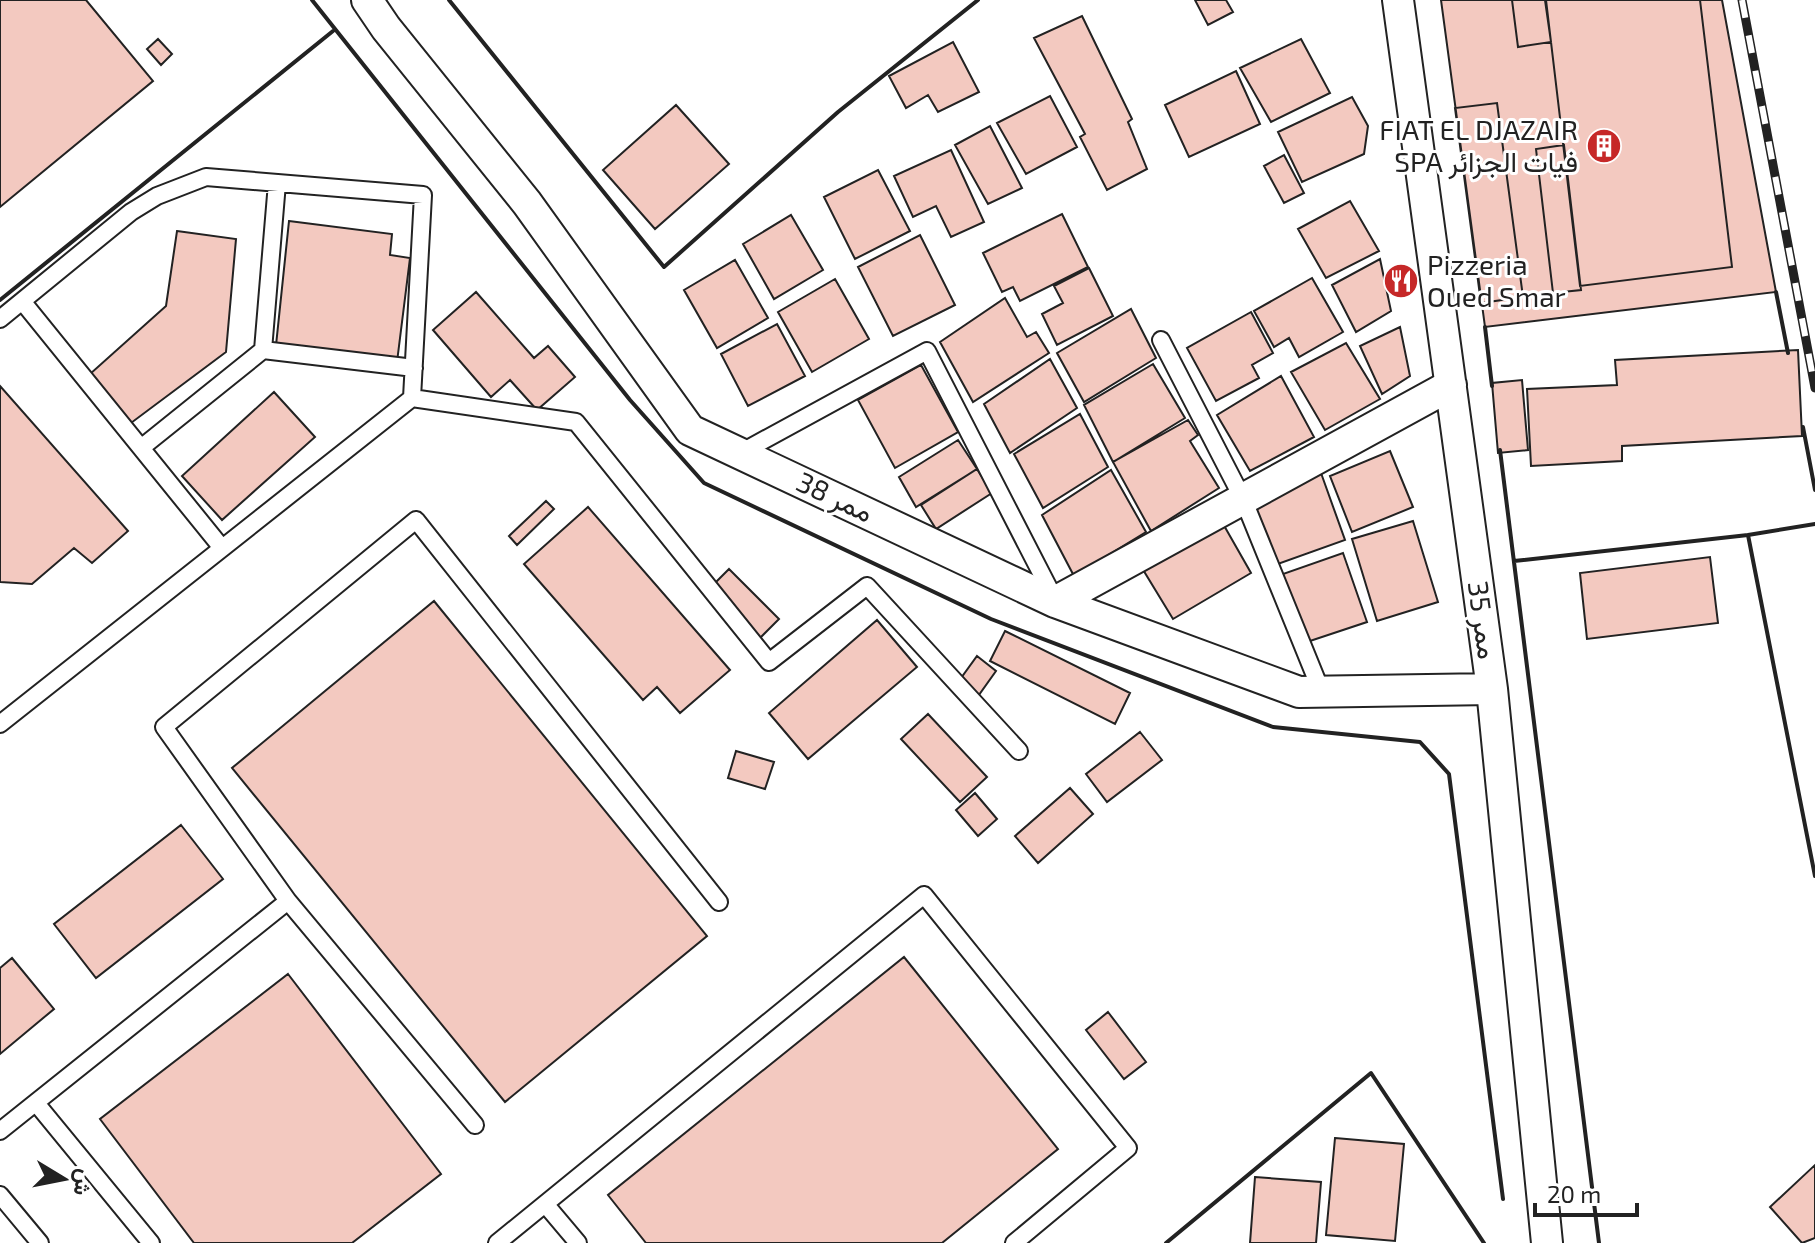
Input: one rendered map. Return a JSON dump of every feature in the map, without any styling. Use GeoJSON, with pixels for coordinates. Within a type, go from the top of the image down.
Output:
{"type":"FeatureCollection","features":[{"type":"Feature","properties":{"kind":"street","name":"ممر 38"},"geometry":{"type":"LineString","coordinates":[[367,0],[386,28],[527,203],[690,430],[1055,602],[1299,692],[1492,689]]}},
{"type":"Feature","properties":{"kind":"street","name":"ممر 35"},"geometry":{"type":"LineString","coordinates":[[1398,0],[1492,689],[1547,1243]]}},
{"type":"Feature","properties":{"kind":"street"},"geometry":{"type":"LineString","coordinates":[[1055,602],[1451,385]]}},
{"type":"Feature","properties":{"kind":"lane"},"geometry":{"type":"LineString","coordinates":[[0,319],[131,212],[157,196],[206,177],[423,195],[412,398]]}},
{"type":"Feature","properties":{"kind":"lane"},"geometry":{"type":"LineString","coordinates":[[263,350],[277,183]]}},
{"type":"Feature","properties":{"kind":"lane"},"geometry":{"type":"LineString","coordinates":[[22,301],[222,548]]}},
{"type":"Feature","properties":{"kind":"lane"},"geometry":{"type":"LineString","coordinates":[[1161,340],[1244,501],[1322,693]]}},
{"type":"Feature","properties":{"kind":"lane"},"geometry":{"type":"LineString","coordinates":[[141,448],[263,350],[414,368]]}},
{"type":"Feature","properties":{"kind":"lane"},"geometry":{"type":"LineString","coordinates":[[742,452],[927,351],[1055,602]]}},
{"type":"Feature","properties":{"kind":"lane"},"geometry":{"type":"LineString","coordinates":[[0,724],[412,398],[576,422],[769,662],[867,586],[1019,751]]}},
{"type":"Feature","properties":{"kind":"lane"},"geometry":{"type":"LineString","coordinates":[[475,1125],[288,901],[164,727],[416,520],[719,902]]}},
{"type":"Feature","properties":{"kind":"lane"},"geometry":{"type":"LineString","coordinates":[[497,1243],[924,895],[1128,1148],[1014,1243]]}},
{"type":"Feature","properties":{"kind":"lane"},"geometry":{"type":"LineString","coordinates":[[0,1131],[288,901]]}},
{"type":"Feature","properties":{"kind":"lane"},"geometry":{"type":"LineString","coordinates":[[36,1103],[151,1243]]}},
{"type":"Feature","properties":{"kind":"lane"},"geometry":{"type":"LineString","coordinates":[[0,1195],[40,1243]]}},
{"type":"Feature","properties":{"kind":"lane"},"geometry":{"type":"LineString","coordinates":[[546,1205],[578,1243]]}},
{"type":"Feature","properties":{"kind":"building"},"geometry":{"type":"Polygon","coordinates":[[[0,0],[86,0],[153,81],[0,207],[0,0]]]}},
{"type":"Feature","properties":{"kind":"building"},"geometry":{"type":"Polygon","coordinates":[[[1195,0],[1226,0],[1233,12],[1208,25],[1195,0]]]}},
{"type":"Feature","properties":{"kind":"building","name":"FIAT EL DJAZAIR SPA فيات الجزائر"},"geometry":{"type":"Polygon","coordinates":[[[1441,0],[1722,0],[1776,292],[1485,327],[1441,0]]]}},
{"type":"Feature","properties":{"kind":"building"},"geometry":{"type":"Polygon","coordinates":[[[1512,0],[1545,0],[1551,42],[1518,47],[1512,0]]]}},
{"type":"Feature","properties":{"kind":"building"},"geometry":{"type":"Polygon","coordinates":[[[1546,0],[1700,0],[1732,267],[1580,286],[1546,0]]]}},
{"type":"Feature","properties":{"kind":"building"},"geometry":{"type":"Polygon","coordinates":[[[1082,16],[1132,119],[1128,122],[1147,169],[1107,190],[1080,137],[1085,134],[1034,38],[1082,16]]]}},
{"type":"Feature","properties":{"kind":"building"},"geometry":{"type":"Polygon","coordinates":[[[158,39],[172,54],[161,65],[147,49],[158,39]]]}},
{"type":"Feature","properties":{"kind":"building"},"geometry":{"type":"Polygon","coordinates":[[[1301,39],[1330,93],[1271,122],[1240,68],[1301,39]]]}},
{"type":"Feature","properties":{"kind":"building"},"geometry":{"type":"Polygon","coordinates":[[[953,42],[979,92],[938,112],[928,95],[906,108],[889,76],[953,42]]]}},
{"type":"Feature","properties":{"kind":"building"},"geometry":{"type":"Polygon","coordinates":[[[1236,71],[1260,124],[1189,157],[1165,105],[1236,71]]]}},
{"type":"Feature","properties":{"kind":"building"},"geometry":{"type":"Polygon","coordinates":[[[1050,96],[1077,147],[1026,174],[997,123],[1050,96]]]}},
{"type":"Feature","properties":{"kind":"building"},"geometry":{"type":"Polygon","coordinates":[[[1352,97],[1368,126],[1364,154],[1302,182],[1278,132],[1352,97]]]}},
{"type":"Feature","properties":{"kind":"building"},"geometry":{"type":"Polygon","coordinates":[[[1497,103],[1523,297],[1481,303],[1455,108],[1497,103]]]}},
{"type":"Feature","properties":{"kind":"building"},"geometry":{"type":"Polygon","coordinates":[[[676,105],[729,164],[655,229],[603,170],[676,105]]]}},
{"type":"Feature","properties":{"kind":"building"},"geometry":{"type":"Polygon","coordinates":[[[990,126],[1022,188],[988,204],[955,145],[990,126]]]}},
{"type":"Feature","properties":{"kind":"building"},"geometry":{"type":"Polygon","coordinates":[[[1564,145],[1581,290],[1553,293],[1536,149],[1564,145]]]}},
{"type":"Feature","properties":{"kind":"building"},"geometry":{"type":"Polygon","coordinates":[[[951,150],[984,222],[951,237],[936,206],[913,217],[894,176],[951,150]]]}},
{"type":"Feature","properties":{"kind":"building"},"geometry":{"type":"Polygon","coordinates":[[[1284,155],[1304,193],[1284,203],[1264,166],[1284,155]]]}},
{"type":"Feature","properties":{"kind":"building"},"geometry":{"type":"Polygon","coordinates":[[[878,170],[910,231],[855,259],[824,197],[878,170]]]}},
{"type":"Feature","properties":{"kind":"building"},"geometry":{"type":"Polygon","coordinates":[[[1350,201],[1379,251],[1326,278],[1298,229],[1350,201]]]}},
{"type":"Feature","properties":{"kind":"building"},"geometry":{"type":"Polygon","coordinates":[[[1062,214],[1088,267],[1020,301],[1013,287],[1002,292],[983,253],[1062,214]]]}},
{"type":"Feature","properties":{"kind":"building"},"geometry":{"type":"Polygon","coordinates":[[[791,215],[823,270],[774,299],[743,244],[791,215]]]}},
{"type":"Feature","properties":{"kind":"building"},"geometry":{"type":"Polygon","coordinates":[[[289,221],[392,234],[390,255],[410,258],[396,370],[275,355],[289,221]]]}},
{"type":"Feature","properties":{"kind":"building"},"geometry":{"type":"Polygon","coordinates":[[[177,231],[236,239],[226,352],[131,423],[90,374],[166,306],[177,231]]]}},
{"type":"Feature","properties":{"kind":"building"},"geometry":{"type":"Polygon","coordinates":[[[920,235],[955,305],[893,336],[858,267],[920,235]]]}},
{"type":"Feature","properties":{"kind":"building"},"geometry":{"type":"Polygon","coordinates":[[[1380,259],[1391,311],[1356,332],[1332,285],[1380,259]]]}},
{"type":"Feature","properties":{"kind":"building"},"geometry":{"type":"Polygon","coordinates":[[[735,260],[768,318],[717,348],[684,290],[735,260]]]}},
{"type":"Feature","properties":{"kind":"building"},"geometry":{"type":"Polygon","coordinates":[[[1089,268],[1113,316],[1057,345],[1042,314],[1063,303],[1054,286],[1089,268]]]}},
{"type":"Feature","properties":{"kind":"building"},"geometry":{"type":"Polygon","coordinates":[[[1312,278],[1343,332],[1299,357],[1289,338],[1274,347],[1254,311],[1312,278]]]}},
{"type":"Feature","properties":{"kind":"building"},"geometry":{"type":"Polygon","coordinates":[[[835,279],[869,339],[812,372],[778,312],[835,279]]]}},
{"type":"Feature","properties":{"kind":"building"},"geometry":{"type":"Polygon","coordinates":[[[476,292],[534,358],[548,346],[575,377],[537,410],[510,380],[491,397],[433,330],[476,292]]]}},
{"type":"Feature","properties":{"kind":"building"},"geometry":{"type":"Polygon","coordinates":[[[1005,298],[1027,337],[1036,332],[1049,353],[973,402],[940,342],[1005,298]]]}},
{"type":"Feature","properties":{"kind":"building"},"geometry":{"type":"Polygon","coordinates":[[[1131,309],[1156,358],[1084,402],[1057,353],[1131,309]]]}},
{"type":"Feature","properties":{"kind":"building"},"geometry":{"type":"Polygon","coordinates":[[[1251,312],[1273,353],[1252,365],[1259,378],[1216,401],[1187,348],[1251,312]]]}},
{"type":"Feature","properties":{"kind":"building"},"geometry":{"type":"Polygon","coordinates":[[[777,324],[805,376],[748,406],[721,354],[777,324]]]}},
{"type":"Feature","properties":{"kind":"building"},"geometry":{"type":"Polygon","coordinates":[[[1400,327],[1410,376],[1382,394],[1360,346],[1400,327]]]}},
{"type":"Feature","properties":{"kind":"building"},"geometry":{"type":"Polygon","coordinates":[[[1346,343],[1380,399],[1325,430],[1291,372],[1346,343]]]}},
{"type":"Feature","properties":{"kind":"building"},"geometry":{"type":"Polygon","coordinates":[[[1798,350],[1802,436],[1622,446],[1622,461],[1531,466],[1527,389],[1617,385],[1615,360],[1798,350]]]}},
{"type":"Feature","properties":{"kind":"building"},"geometry":{"type":"Polygon","coordinates":[[[1050,359],[1077,408],[1010,453],[984,404],[1050,359]]]}},
{"type":"Feature","properties":{"kind":"building"},"geometry":{"type":"Polygon","coordinates":[[[1153,364],[1185,418],[1113,462],[1084,405],[1153,364]]]}},
{"type":"Feature","properties":{"kind":"building"},"geometry":{"type":"Polygon","coordinates":[[[921,365],[958,432],[895,468],[858,400],[921,365]]]}},
{"type":"Feature","properties":{"kind":"building"},"geometry":{"type":"Polygon","coordinates":[[[1281,376],[1314,437],[1250,471],[1217,415],[1281,376]]]}},
{"type":"Feature","properties":{"kind":"building"},"geometry":{"type":"Polygon","coordinates":[[[1522,380],[1528,450],[1498,453],[1492,383],[1522,380]]]}},
{"type":"Feature","properties":{"kind":"building"},"geometry":{"type":"Polygon","coordinates":[[[0,386],[128,531],[92,563],[74,548],[32,584],[0,582],[0,386]]]}},
{"type":"Feature","properties":{"kind":"building"},"geometry":{"type":"Polygon","coordinates":[[[274,392],[315,437],[222,520],[182,476],[274,392]]]}},
{"type":"Feature","properties":{"kind":"building"},"geometry":{"type":"Polygon","coordinates":[[[1080,414],[1108,467],[1043,508],[1014,454],[1080,414]]]}},
{"type":"Feature","properties":{"kind":"building"},"geometry":{"type":"Polygon","coordinates":[[[1188,420],[1198,435],[1190,441],[1219,488],[1151,531],[1113,462],[1188,420]]]}},
{"type":"Feature","properties":{"kind":"building"},"geometry":{"type":"Polygon","coordinates":[[[958,440],[977,469],[916,507],[899,477],[958,440]]]}},
{"type":"Feature","properties":{"kind":"building"},"geometry":{"type":"Polygon","coordinates":[[[1390,451],[1413,507],[1352,532],[1330,476],[1390,451]]]}},
{"type":"Feature","properties":{"kind":"building"},"geometry":{"type":"Polygon","coordinates":[[[977,469],[992,493],[936,529],[921,505],[977,469]]]}},
{"type":"Feature","properties":{"kind":"building"},"geometry":{"type":"Polygon","coordinates":[[[1111,470],[1146,532],[1074,576],[1042,515],[1111,470]]]}},
{"type":"Feature","properties":{"kind":"building"},"geometry":{"type":"Polygon","coordinates":[[[1321,473],[1345,540],[1275,565],[1255,505],[1321,473]]]}},
{"type":"Feature","properties":{"kind":"building"},"geometry":{"type":"Polygon","coordinates":[[[546,501],[554,509],[517,545],[509,536],[546,501]]]}},
{"type":"Feature","properties":{"kind":"building"},"geometry":{"type":"Polygon","coordinates":[[[588,507],[730,670],[680,713],[657,687],[643,700],[524,564],[588,507]]]}},
{"type":"Feature","properties":{"kind":"building"},"geometry":{"type":"Polygon","coordinates":[[[1413,521],[1438,602],[1377,621],[1352,539],[1413,521]]]}},
{"type":"Feature","properties":{"kind":"building"},"geometry":{"type":"Polygon","coordinates":[[[1222,522],[1251,573],[1173,619],[1142,568],[1222,522]]]}},
{"type":"Feature","properties":{"kind":"building"},"geometry":{"type":"Polygon","coordinates":[[[1343,553],[1367,622],[1304,643],[1280,575],[1343,553]]]}},
{"type":"Feature","properties":{"kind":"building"},"geometry":{"type":"Polygon","coordinates":[[[1710,557],[1718,623],[1587,639],[1580,573],[1710,557]]]}},
{"type":"Feature","properties":{"kind":"building"},"geometry":{"type":"Polygon","coordinates":[[[729,569],[779,619],[756,642],[706,592],[729,569]]]}},
{"type":"Feature","properties":{"kind":"building"},"geometry":{"type":"Polygon","coordinates":[[[434,601],[707,936],[505,1102],[232,768],[434,601]]]}},
{"type":"Feature","properties":{"kind":"building"},"geometry":{"type":"Polygon","coordinates":[[[877,620],[917,667],[808,759],[769,713],[877,620]]]}},
{"type":"Feature","properties":{"kind":"building"},"geometry":{"type":"Polygon","coordinates":[[[1005,631],[1130,693],[1115,724],[990,661],[1005,631]]]}},
{"type":"Feature","properties":{"kind":"building"},"geometry":{"type":"Polygon","coordinates":[[[977,656],[996,671],[976,699],[956,685],[977,656]]]}},
{"type":"Feature","properties":{"kind":"building"},"geometry":{"type":"Polygon","coordinates":[[[928,714],[987,777],[960,802],[901,739],[928,714]]]}},
{"type":"Feature","properties":{"kind":"building"},"geometry":{"type":"Polygon","coordinates":[[[1140,732],[1162,760],[1107,802],[1086,774],[1140,732]]]}},
{"type":"Feature","properties":{"kind":"building"},"geometry":{"type":"Polygon","coordinates":[[[736,751],[774,762],[765,789],[728,778],[736,751]]]}},
{"type":"Feature","properties":{"kind":"building"},"geometry":{"type":"Polygon","coordinates":[[[1070,788],[1093,814],[1038,863],[1015,836],[1070,788]]]}},
{"type":"Feature","properties":{"kind":"building"},"geometry":{"type":"Polygon","coordinates":[[[975,793],[997,819],[978,836],[956,810],[975,793]]]}},
{"type":"Feature","properties":{"kind":"building"},"geometry":{"type":"Polygon","coordinates":[[[181,825],[223,879],[96,978],[54,924],[181,825]]]}},
{"type":"Feature","properties":{"kind":"building"},"geometry":{"type":"Polygon","coordinates":[[[904,957],[1058,1149],[942,1243],[646,1243],[608,1195],[904,957]]]}},
{"type":"Feature","properties":{"kind":"building"},"geometry":{"type":"Polygon","coordinates":[[[12,958],[54,1009],[0,1054],[0,968],[12,958]]]}},
{"type":"Feature","properties":{"kind":"building"},"geometry":{"type":"Polygon","coordinates":[[[288,974],[441,1174],[352,1243],[194,1243],[100,1119],[288,974]]]}},
{"type":"Feature","properties":{"kind":"building"},"geometry":{"type":"Polygon","coordinates":[[[1108,1012],[1146,1062],[1124,1079],[1086,1030],[1108,1012]]]}},
{"type":"Feature","properties":{"kind":"building"},"geometry":{"type":"Polygon","coordinates":[[[1335,1138],[1404,1144],[1395,1241],[1326,1235],[1335,1138]]]}},
{"type":"Feature","properties":{"kind":"building"},"geometry":{"type":"Polygon","coordinates":[[[1815,1165],[1815,1238],[1802,1243],[1770,1207],[1815,1165]]]}},
{"type":"Feature","properties":{"kind":"building"},"geometry":{"type":"Polygon","coordinates":[[[1255,1177],[1321,1182],[1316,1243],[1250,1243],[1255,1177]]]}},
{"type":"Feature","properties":{"kind":"railway"},"geometry":{"type":"LineString","coordinates":[[1742,0],[1815,388]]}},
{"type":"Feature","properties":{"kind":"wall"},"geometry":{"type":"LineString","coordinates":[[312,0],[630,400],[704,483],[991,619],[1273,727],[1420,742],[1449,774],[1503,1199]]}},
{"type":"Feature","properties":{"kind":"wall"},"geometry":{"type":"LineString","coordinates":[[449,0],[664,267],[838,112],[978,0]]}},
{"type":"Feature","properties":{"kind":"wall"},"geometry":{"type":"LineString","coordinates":[[0,300],[333,31]]}},
{"type":"Feature","properties":{"kind":"wall"},"geometry":{"type":"LineString","coordinates":[[1776,292],[1788,353]]}},
{"type":"Feature","properties":{"kind":"wall"},"geometry":{"type":"LineString","coordinates":[[1485,327],[1492,386]]}},
{"type":"Feature","properties":{"kind":"wall"},"geometry":{"type":"LineString","coordinates":[[1803,427],[1815,490]]}},
{"type":"Feature","properties":{"kind":"wall"},"geometry":{"type":"LineString","coordinates":[[1500,450],[1599,1243]]}},
{"type":"Feature","properties":{"kind":"wall"},"geometry":{"type":"LineString","coordinates":[[1815,524],[1748,535],[1815,876]]}},
{"type":"Feature","properties":{"kind":"wall"},"geometry":{"type":"LineString","coordinates":[[1514,561],[1748,535]]}},
{"type":"Feature","properties":{"kind":"wall"},"geometry":{"type":"LineString","coordinates":[[1166,1243],[1371,1073],[1484,1243]]}},
{"type":"Feature","properties":{"kind":"place","name":"FIAT EL DJAZAIR SPA فيات الجزائر"},"geometry":{"type":"Point","coordinates":[1604,146]}},
{"type":"Feature","properties":{"kind":"place","name":"Pizzeria Oued Smar"},"geometry":{"type":"Point","coordinates":[1401,281]}}]}
